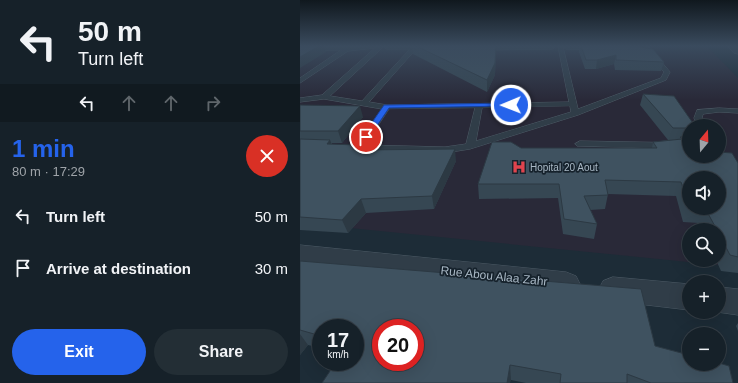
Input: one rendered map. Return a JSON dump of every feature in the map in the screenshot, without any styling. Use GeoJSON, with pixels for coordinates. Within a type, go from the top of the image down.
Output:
{"type":"FeatureCollection","features":[{"type":"Feature","properties":{"kind":"street","name":"Rue Abou Alaa Zahr"},"geometry":{"type":"LineString","coordinates":[[300,255],[682,296]]}},
{"type":"Feature","properties":{"kind":"street"},"geometry":{"type":"LineString","coordinates":[[726,301],[738,302]]}},
{"type":"Feature","properties":{"kind":"lane"},"geometry":{"type":"LineString","coordinates":[[300,81],[325,64]]}},
{"type":"Feature","properties":{"kind":"lane"},"geometry":{"type":"LineString","coordinates":[[324,97],[360,64]]}},
{"type":"Feature","properties":{"kind":"lane"},"geometry":{"type":"LineString","coordinates":[[363,104],[400,64]]}},
{"type":"Feature","properties":{"kind":"lane"},"geometry":{"type":"LineString","coordinates":[[567,64],[573,104],[576,113]]}},
{"type":"Feature","properties":{"kind":"lane"},"geometry":{"type":"LineString","coordinates":[[387,107],[355,148],[445,150],[470,146],[576,113],[664,79],[667,72],[660,64]]}},
{"type":"Feature","properties":{"kind":"lane"},"geometry":{"type":"LineString","coordinates":[[300,100],[324,97],[387,107],[573,104]]}},
{"type":"Feature","properties":{"kind":"lane"},"geometry":{"type":"LineString","coordinates":[[470,146],[480,106]]}},
{"type":"Feature","properties":{"kind":"lane"},"geometry":{"type":"LineString","coordinates":[[698,119],[700,112],[718,110],[738,111]]}},
{"type":"Feature","properties":{"kind":"lane"},"geometry":{"type":"LineString","coordinates":[[580,144],[682,146]]}},
{"type":"Feature","properties":{"kind":"shaded area","name":"Hopital 20 Aout"},"geometry":{"type":"Polygon","coordinates":[[[300,64],[724,64],[738,78],[738,267],[726,266],[726,223],[682,223],[682,261],[300,223],[300,64]]]}},
{"type":"Feature","properties":{"kind":"building"},"geometry":{"type":"Polygon","coordinates":[[[453,64],[495,64],[487,80],[453,64]]]}},
{"type":"Feature","properties":{"kind":"building"},"geometry":{"type":"Polygon","coordinates":[[[643,94],[674,96],[690,119],[682,119],[682,128],[673,128],[643,94]]]}},
{"type":"Feature","properties":{"kind":"building"},"geometry":{"type":"Polygon","coordinates":[[[300,105],[360,106],[338,131],[300,131],[300,105]]]}},
{"type":"Feature","properties":{"kind":"building"},"geometry":{"type":"Polygon","coordinates":[[[300,139],[330,140],[327,144],[358,145],[359,150],[455,149],[432,196],[361,199],[342,220],[300,217],[300,139]]]}},
{"type":"Feature","properties":{"kind":"building"},"geometry":{"type":"Polygon","coordinates":[[[682,139],[682,163],[726,163],[726,153],[732,153],[738,163],[738,257],[730,255],[726,247],[726,223],[713,223],[709,215],[726,215],[726,171],[682,171],[682,185],[681,182],[605,180],[608,195],[584,196],[597,224],[564,219],[559,184],[478,184],[492,142],[511,142],[521,148],[657,148],[653,142],[682,139]]]}},
{"type":"Feature","properties":{"kind":"building"},"geometry":{"type":"Polygon","coordinates":[[[300,261],[641,289],[655,346],[682,353],[682,371],[726,371],[726,365],[729,366],[733,383],[651,383],[627,374],[627,383],[560,383],[561,374],[510,365],[507,383],[322,383],[330,371],[364,371],[364,319],[312,319],[312,333],[300,330],[300,261]]]}},
{"type":"Feature","properties":{"kind":"place","name":"Hopital 20 Aout"},"geometry":{"type":"Point","coordinates":[519,167]}},
{"type":"Feature","properties":{"kind":"route"},"geometry":{"type":"LineString","coordinates":[[366,137],[387,107],[511,105]]}}]}
